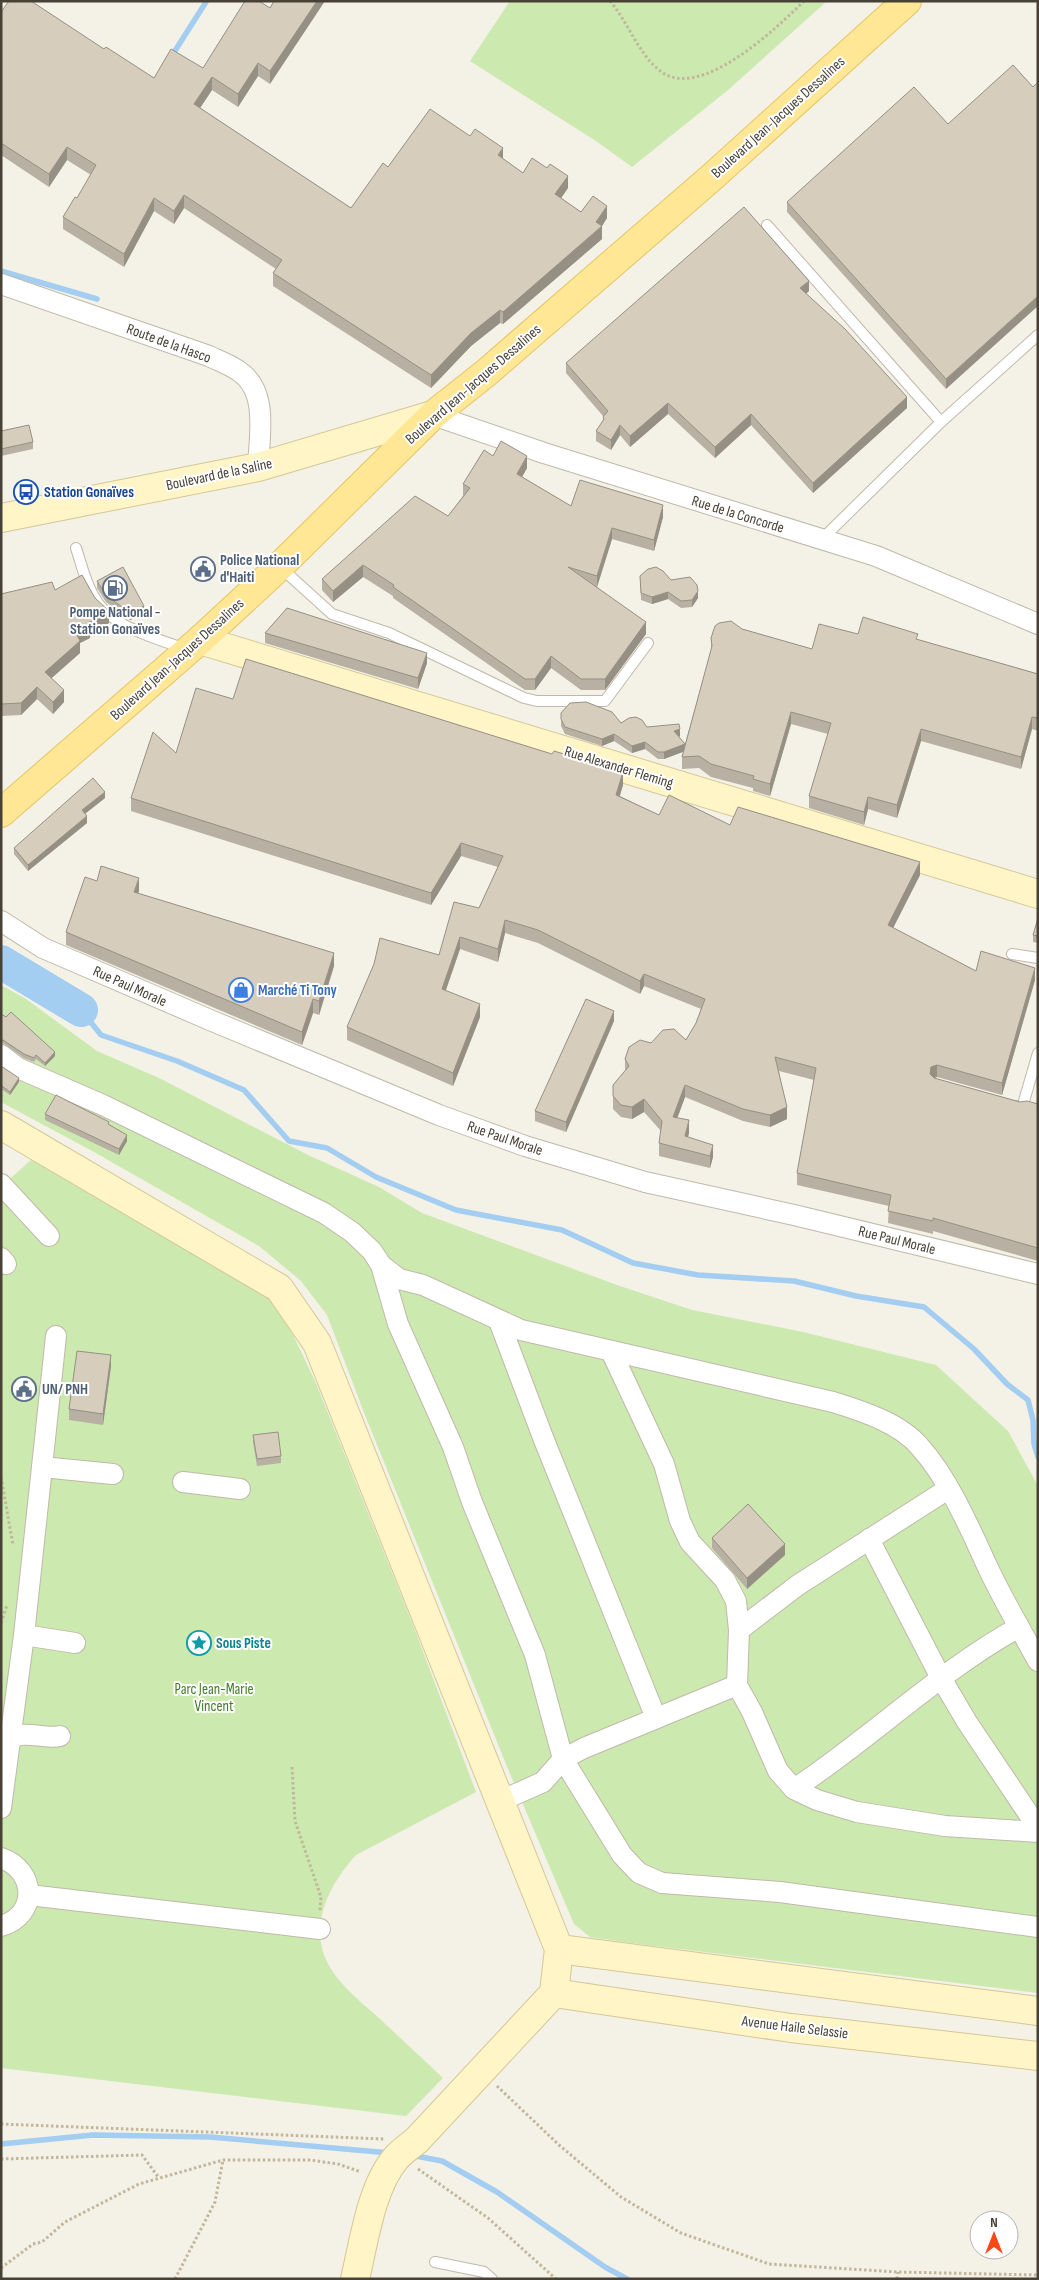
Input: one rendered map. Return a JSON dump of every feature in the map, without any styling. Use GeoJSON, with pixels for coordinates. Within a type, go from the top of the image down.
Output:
{"type":"FeatureCollection","features":[{"type":"Feature","properties":{"kind":"main road","name":"Boulevard Jean-Jacques Dessalines"},"geometry":{"type":"LineString","coordinates":[[1,813],[194,645],[279,567],[433,415],[494,366],[711,178],[907,1]]}},
{"type":"Feature","properties":{"kind":"street","name":"Route de la Hasco"},"geometry":{"type":"LineString","coordinates":[[1,284],[209,356],[241,372],[251,383],[260,408],[258,467]]}},
{"type":"Feature","properties":{"kind":"street","name":"Boulevard de la Saline"},"geometry":{"type":"LineString","coordinates":[[1,518],[258,467],[433,415]]}},
{"type":"Feature","properties":{"kind":"street","name":"Rue de la Concorde"},"geometry":{"type":"LineString","coordinates":[[433,415],[544,454],[876,556],[1038,624]]}},
{"type":"Feature","properties":{"kind":"street","name":"Rue Alexander Fleming"},"geometry":{"type":"LineString","coordinates":[[194,645],[1038,894]]}},
{"type":"Feature","properties":{"kind":"street","name":"Rue Paul Morale"},"geometry":{"type":"LineString","coordinates":[[1,921],[43,948],[201,1016],[439,1115],[525,1146],[645,1182],[794,1214],[1038,1274]]}},
{"type":"Feature","properties":{"kind":"street"},"geometry":{"type":"LineString","coordinates":[[1,1055],[18,1068],[111,1108],[324,1213],[352,1232],[372,1251],[381,1265],[398,1324],[453,1447],[472,1502],[535,1655],[564,1759],[622,1855],[639,1873],[662,1883],[780,1892],[1038,1926]]}},
{"type":"Feature","properties":{"kind":"street"},"geometry":{"type":"LineString","coordinates":[[1,1124],[278,1288],[317,1343],[559,1949],[554,1993],[398,2159],[373,2206],[355,2279]]}},
{"type":"Feature","properties":{"kind":"street"},"geometry":{"type":"LineString","coordinates":[[1,1184],[49,1236]]}},
{"type":"Feature","properties":{"kind":"street"},"geometry":{"type":"LineString","coordinates":[[381,1265],[399,1279],[423,1286],[520,1330],[833,1402],[870,1413],[920,1446],[964,1516],[1038,1661]]}},
{"type":"Feature","properties":{"kind":"street"},"geometry":{"type":"LineString","coordinates":[[499,1321],[544,1440],[656,1718]]}},
{"type":"Feature","properties":{"kind":"street"},"geometry":{"type":"LineString","coordinates":[[1,1808],[5,1739],[24,1635],[56,1336]]}},
{"type":"Feature","properties":{"kind":"street"},"geometry":{"type":"LineString","coordinates":[[610,1351],[664,1464],[680,1522],[690,1542],[725,1580],[736,1600],[739,1630],[737,1685],[752,1712],[778,1771],[794,1789],[816,1800],[857,1812],[945,1826],[1038,1832]]}},
{"type":"Feature","properties":{"kind":"street"},"geometry":{"type":"LineString","coordinates":[[42,1467],[113,1474]]}},
{"type":"Feature","properties":{"kind":"street"},"geometry":{"type":"LineString","coordinates":[[183,1482],[240,1489]]}},
{"type":"Feature","properties":{"kind":"street"},"geometry":{"type":"LineString","coordinates":[[739,1630],[798,1585],[948,1489]]}},
{"type":"Feature","properties":{"kind":"street"},"geometry":{"type":"LineString","coordinates":[[869,1539],[941,1678],[1038,1828]]}},
{"type":"Feature","properties":{"kind":"street"},"geometry":{"type":"LineString","coordinates":[[794,1789],[835,1762],[975,1652],[1019,1627]]}},
{"type":"Feature","properties":{"kind":"street"},"geometry":{"type":"LineString","coordinates":[[24,1635],[75,1643]]}},
{"type":"Feature","properties":{"kind":"street"},"geometry":{"type":"LineString","coordinates":[[500,1802],[543,1782],[564,1759],[656,1718],[737,1685]]}},
{"type":"Feature","properties":{"kind":"street"},"geometry":{"type":"LineString","coordinates":[[5,1739],[21,1735],[49,1739],[60,1736]]}},
{"type":"Feature","properties":{"kind":"street"},"geometry":{"type":"LineString","coordinates":[[1,1858],[14,1862],[26,1876],[29,1895],[25,1908],[16,1919],[1,1926]]}},
{"type":"Feature","properties":{"kind":"street"},"geometry":{"type":"LineString","coordinates":[[29,1895],[318,1929]]}},
{"type":"Feature","properties":{"kind":"street"},"geometry":{"type":"LineString","coordinates":[[559,1949],[1038,2011]]}},
{"type":"Feature","properties":{"kind":"street","name":"Avenue Haile Selassie"},"geometry":{"type":"LineString","coordinates":[[554,1993],[791,2028],[1038,2056]]}},
{"type":"Feature","properties":{"kind":"lane"},"geometry":{"type":"LineString","coordinates":[[767,225],[941,422]]}},
{"type":"Feature","properties":{"kind":"lane"},"geometry":{"type":"LineString","coordinates":[[821,540],[941,422],[1038,335]]}},
{"type":"Feature","properties":{"kind":"lane"},"geometry":{"type":"LineString","coordinates":[[76,548],[93,596],[110,614],[125,626],[194,645]]}},
{"type":"Feature","properties":{"kind":"lane"},"geometry":{"type":"LineString","coordinates":[[279,567],[332,614],[389,633],[524,698],[537,701],[606,701],[648,643]]}},
{"type":"Feature","properties":{"kind":"lane"},"geometry":{"type":"LineString","coordinates":[[1012,954],[1038,958]]}},
{"type":"Feature","properties":{"kind":"lane"},"geometry":{"type":"LineString","coordinates":[[1003,1103],[1022,1108],[1038,1052]]}},
{"type":"Feature","properties":{"kind":"lane"},"geometry":{"type":"LineString","coordinates":[[435,2262],[484,2272],[492,2279]]}},
{"type":"Feature","properties":{"kind":"path"},"geometry":{"type":"LineString","coordinates":[[610,1],[648,58],[660,71],[677,78],[698,76],[733,62],[779,25],[804,1]]}},
{"type":"Feature","properties":{"kind":"path"},"geometry":{"type":"LineString","coordinates":[[1,1477],[14,1553]]}},
{"type":"Feature","properties":{"kind":"path"},"geometry":{"type":"LineString","coordinates":[[1,1623],[9,1598]]}},
{"type":"Feature","properties":{"kind":"path"},"geometry":{"type":"LineString","coordinates":[[292,1767],[296,1820],[321,1897],[318,1929]]}},
{"type":"Feature","properties":{"kind":"path"},"geometry":{"type":"LineString","coordinates":[[481,2071],[559,2145],[621,2197],[681,2233],[769,2264],[898,2272],[1038,2275]]}},
{"type":"Feature","properties":{"kind":"path"},"geometry":{"type":"LineString","coordinates":[[1,2124],[398,2159],[414,2166],[488,2218],[556,2279]]}},
{"type":"Feature","properties":{"kind":"path"},"geometry":{"type":"LineString","coordinates":[[1,2159],[142,2155],[159,2178]]}},
{"type":"Feature","properties":{"kind":"path"},"geometry":{"type":"LineString","coordinates":[[1,2268],[33,2244],[42,2242],[65,2222],[139,2184],[223,2160],[310,2160],[338,2164],[398,2159]]}},
{"type":"Feature","properties":{"kind":"path"},"geometry":{"type":"LineString","coordinates":[[175,2279],[215,2202],[223,2160]]}},
{"type":"Feature","properties":{"kind":"path"},"geometry":{"type":"LineString","coordinates":[[897,2279],[898,2272]]}},
{"type":"Feature","properties":{"kind":"green space"},"geometry":{"type":"Polygon","coordinates":[[[510,1],[827,1],[728,90],[632,167],[596,141],[470,61],[510,1]]]}},
{"type":"Feature","properties":{"kind":"green space"},"geometry":{"type":"Polygon","coordinates":[[[1,985],[26,999],[97,1051],[159,1078],[308,1155],[379,1187],[422,1213],[617,1285],[692,1310],[803,1332],[936,1365],[1008,1431],[1038,1486],[1038,1993],[590,1937],[574,1924],[508,1769],[363,1410],[327,1315],[301,1281],[259,1246],[94,1152],[1,1102],[1,985]]]}},
{"type":"Feature","properties":{"kind":"green space","name":"Parc Jean-Marie Vincent"},"geometry":{"type":"Polygon","coordinates":[[[31,1160],[215,1259],[260,1289],[285,1318],[315,1381],[411,1620],[476,1792],[356,1855],[329,1894],[321,1924],[320,1939],[331,1969],[341,1983],[443,2078],[406,2116],[1,2068],[1,1187],[31,1160]]]}},
{"type":"Feature","properties":{"kind":"building"},"geometry":{"type":"Polygon","coordinates":[[[9,1],[31,1],[104,49],[106,47],[154,78],[171,49],[203,68],[245,1],[259,1],[270,8],[274,1],[317,1],[270,71],[258,63],[238,94],[212,77],[194,104],[351,208],[383,163],[388,167],[430,109],[470,136],[475,129],[503,148],[498,155],[523,173],[532,158],[547,168],[550,164],[568,176],[555,194],[581,212],[593,196],[607,206],[596,222],[602,226],[503,312],[500,310],[471,333],[431,375],[273,273],[282,260],[184,195],[174,211],[154,198],[124,254],[63,217],[75,197],[77,198],[96,165],[67,147],[49,174],[1,143],[1,12],[9,1]]]}},
{"type":"Feature","properties":{"kind":"building"},"geometry":{"type":"Polygon","coordinates":[[[1013,65],[1033,87],[1038,82],[1038,296],[946,379],[787,202],[914,87],[948,124],[1013,65]]]}},
{"type":"Feature","properties":{"kind":"building"},"geometry":{"type":"Polygon","coordinates":[[[744,207],[809,281],[800,288],[845,329],[907,397],[813,483],[751,414],[715,447],[668,403],[630,436],[620,425],[611,440],[596,431],[608,411],[566,363],[744,207]]]}},
{"type":"Feature","properties":{"kind":"building"},"geometry":{"type":"Polygon","coordinates":[[[29,425],[33,442],[1,449],[1,431],[29,425]]]}},
{"type":"Feature","properties":{"kind":"building"},"geometry":{"type":"Polygon","coordinates":[[[501,441],[527,456],[517,474],[571,506],[580,480],[663,505],[654,540],[612,528],[597,576],[568,567],[646,622],[605,679],[581,679],[551,656],[535,679],[525,679],[363,565],[333,591],[322,579],[415,496],[448,516],[470,488],[463,484],[484,450],[493,456],[501,441]]]}},
{"type":"Feature","properties":{"kind":"building"},"geometry":{"type":"Polygon","coordinates":[[[123,567],[144,606],[130,613],[106,595],[97,581],[123,567]]]}},
{"type":"Feature","properties":{"kind":"building"},"geometry":{"type":"Polygon","coordinates":[[[656,567],[663,571],[671,580],[690,577],[697,585],[698,591],[692,600],[681,601],[668,592],[652,597],[641,593],[640,576],[648,569],[656,567]]]}},
{"type":"Feature","properties":{"kind":"building"},"geometry":{"type":"Polygon","coordinates":[[[82,575],[95,598],[109,611],[88,623],[90,626],[76,633],[80,641],[45,672],[64,690],[53,702],[37,687],[21,703],[1,704],[1,594],[52,582],[55,590],[82,575]]]}},
{"type":"Feature","properties":{"kind":"building"},"geometry":{"type":"Polygon","coordinates":[[[287,608],[427,653],[418,678],[265,633],[287,608]]]}},
{"type":"Feature","properties":{"kind":"building"},"geometry":{"type":"Polygon","coordinates":[[[863,617],[918,634],[916,639],[1038,674],[1038,718],[1032,717],[1021,757],[921,729],[897,805],[868,797],[864,812],[809,796],[831,723],[791,712],[770,784],[753,779],[754,776],[711,764],[699,756],[682,757],[712,646],[711,638],[715,626],[719,623],[731,621],[742,629],[812,649],[819,624],[858,634],[863,617]]]}},
{"type":"Feature","properties":{"kind":"building"},"geometry":{"type":"Polygon","coordinates":[[[246,659],[552,754],[554,751],[623,772],[616,795],[659,815],[669,795],[730,825],[738,807],[920,862],[888,925],[976,971],[981,951],[1035,968],[1002,1083],[937,1065],[931,1067],[930,1074],[934,1078],[1020,1102],[1027,1101],[1038,1104],[1038,1248],[933,1218],[933,1221],[888,1211],[891,1195],[797,1173],[816,1068],[775,1057],[787,1107],[770,1115],[743,1109],[685,1085],[673,1117],[689,1120],[685,1136],[713,1145],[710,1156],[659,1143],[662,1121],[644,1099],[632,1107],[621,1105],[613,1096],[613,1085],[629,1066],[625,1059],[629,1047],[640,1040],[651,1043],[663,1030],[674,1029],[686,1040],[696,1023],[705,999],[644,974],[640,981],[538,930],[505,920],[498,949],[460,937],[442,989],[480,1004],[453,1073],[347,1027],[374,964],[380,938],[439,955],[454,902],[479,908],[503,856],[461,843],[431,893],[131,798],[153,732],[176,753],[196,688],[233,699],[246,659]]]}},
{"type":"Feature","properties":{"kind":"building"},"geometry":{"type":"Polygon","coordinates":[[[586,702],[612,712],[621,723],[629,718],[636,717],[642,720],[647,727],[679,724],[680,729],[674,731],[685,744],[664,752],[658,752],[645,742],[632,746],[614,734],[602,739],[565,727],[561,719],[561,713],[570,703],[586,702]]]}},
{"type":"Feature","properties":{"kind":"building"},"geometry":{"type":"Polygon","coordinates":[[[93,778],[105,792],[82,810],[87,816],[28,865],[14,848],[93,778]]]}},
{"type":"Feature","properties":{"kind":"building","name":"Marché Ti Tony"},"geometry":{"type":"Polygon","coordinates":[[[101,866],[139,878],[134,892],[334,953],[319,1001],[313,999],[302,1032],[66,932],[85,877],[97,881],[101,866]]]}},
{"type":"Feature","properties":{"kind":"building"},"geometry":{"type":"Polygon","coordinates":[[[1038,918],[1038,936],[1033,935],[1038,918]]]}},
{"type":"Feature","properties":{"kind":"building"},"geometry":{"type":"Polygon","coordinates":[[[586,999],[614,1011],[566,1122],[535,1111],[586,999]]]}},
{"type":"Feature","properties":{"kind":"building"},"geometry":{"type":"Polygon","coordinates":[[[11,1012],[55,1052],[45,1063],[36,1055],[34,1058],[24,1054],[1,1040],[1,1014],[6,1017],[11,1012]]]}},
{"type":"Feature","properties":{"kind":"building"},"geometry":{"type":"Polygon","coordinates":[[[1,1066],[19,1078],[10,1092],[1,1085],[1,1066]]]}},
{"type":"Feature","properties":{"kind":"building"},"geometry":{"type":"Polygon","coordinates":[[[56,1095],[109,1122],[108,1124],[127,1135],[119,1149],[45,1114],[56,1095]]]}},
{"type":"Feature","properties":{"kind":"building"},"geometry":{"type":"Polygon","coordinates":[[[77,1351],[111,1355],[103,1414],[69,1409],[77,1351]]]}},
{"type":"Feature","properties":{"kind":"building"},"geometry":{"type":"Polygon","coordinates":[[[278,1432],[281,1456],[257,1459],[253,1435],[278,1432]]]}},
{"type":"Feature","properties":{"kind":"building"},"geometry":{"type":"Polygon","coordinates":[[[748,1504],[785,1544],[747,1578],[712,1538],[748,1504]]]}},
{"type":"Feature","properties":{"kind":"waterway"},"geometry":{"type":"LineString","coordinates":[[171,57],[206,2]]}},
{"type":"Feature","properties":{"kind":"waterway"},"geometry":{"type":"LineString","coordinates":[[1,271],[97,299]]}},
{"type":"Feature","properties":{"kind":"waterway"},"geometry":{"type":"LineString","coordinates":[[1,962],[81,1010]]}},
{"type":"Feature","properties":{"kind":"waterway"},"geometry":{"type":"LineString","coordinates":[[81,1010],[101,1035],[177,1061],[244,1090],[289,1141],[327,1148],[376,1177],[456,1210],[562,1230],[633,1263],[698,1275],[794,1281],[856,1296],[924,1307],[974,1349],[1007,1384],[1028,1400],[1033,1420],[1034,1444],[1038,1457]]}},
{"type":"Feature","properties":{"kind":"waterway"},"geometry":{"type":"LineString","coordinates":[[1,2144],[93,2135],[210,2137],[390,2153]]}},
{"type":"Feature","properties":{"kind":"waterway"},"geometry":{"type":"LineString","coordinates":[[411,2155],[442,2161],[497,2192],[605,2267],[627,2279]]}},
{"type":"Feature","properties":{"kind":"place","name":"Station Gonaïves"},"geometry":{"type":"Point","coordinates":[26,492]}},
{"type":"Feature","properties":{"kind":"place","name":"Police National d'Haiti"},"geometry":{"type":"Point","coordinates":[203,569]}},
{"type":"Feature","properties":{"kind":"place","name":"Pompe National - Station Gonaïves"},"geometry":{"type":"Point","coordinates":[115,588]}},
{"type":"Feature","properties":{"kind":"place","name":"Marché Ti Tony"},"geometry":{"type":"Point","coordinates":[241,990]}},
{"type":"Feature","properties":{"kind":"place","name":"UN/ PNH"},"geometry":{"type":"Point","coordinates":[24,1389]}},
{"type":"Feature","properties":{"kind":"place","name":"Sous Piste"},"geometry":{"type":"Point","coordinates":[199,1643]}}]}
